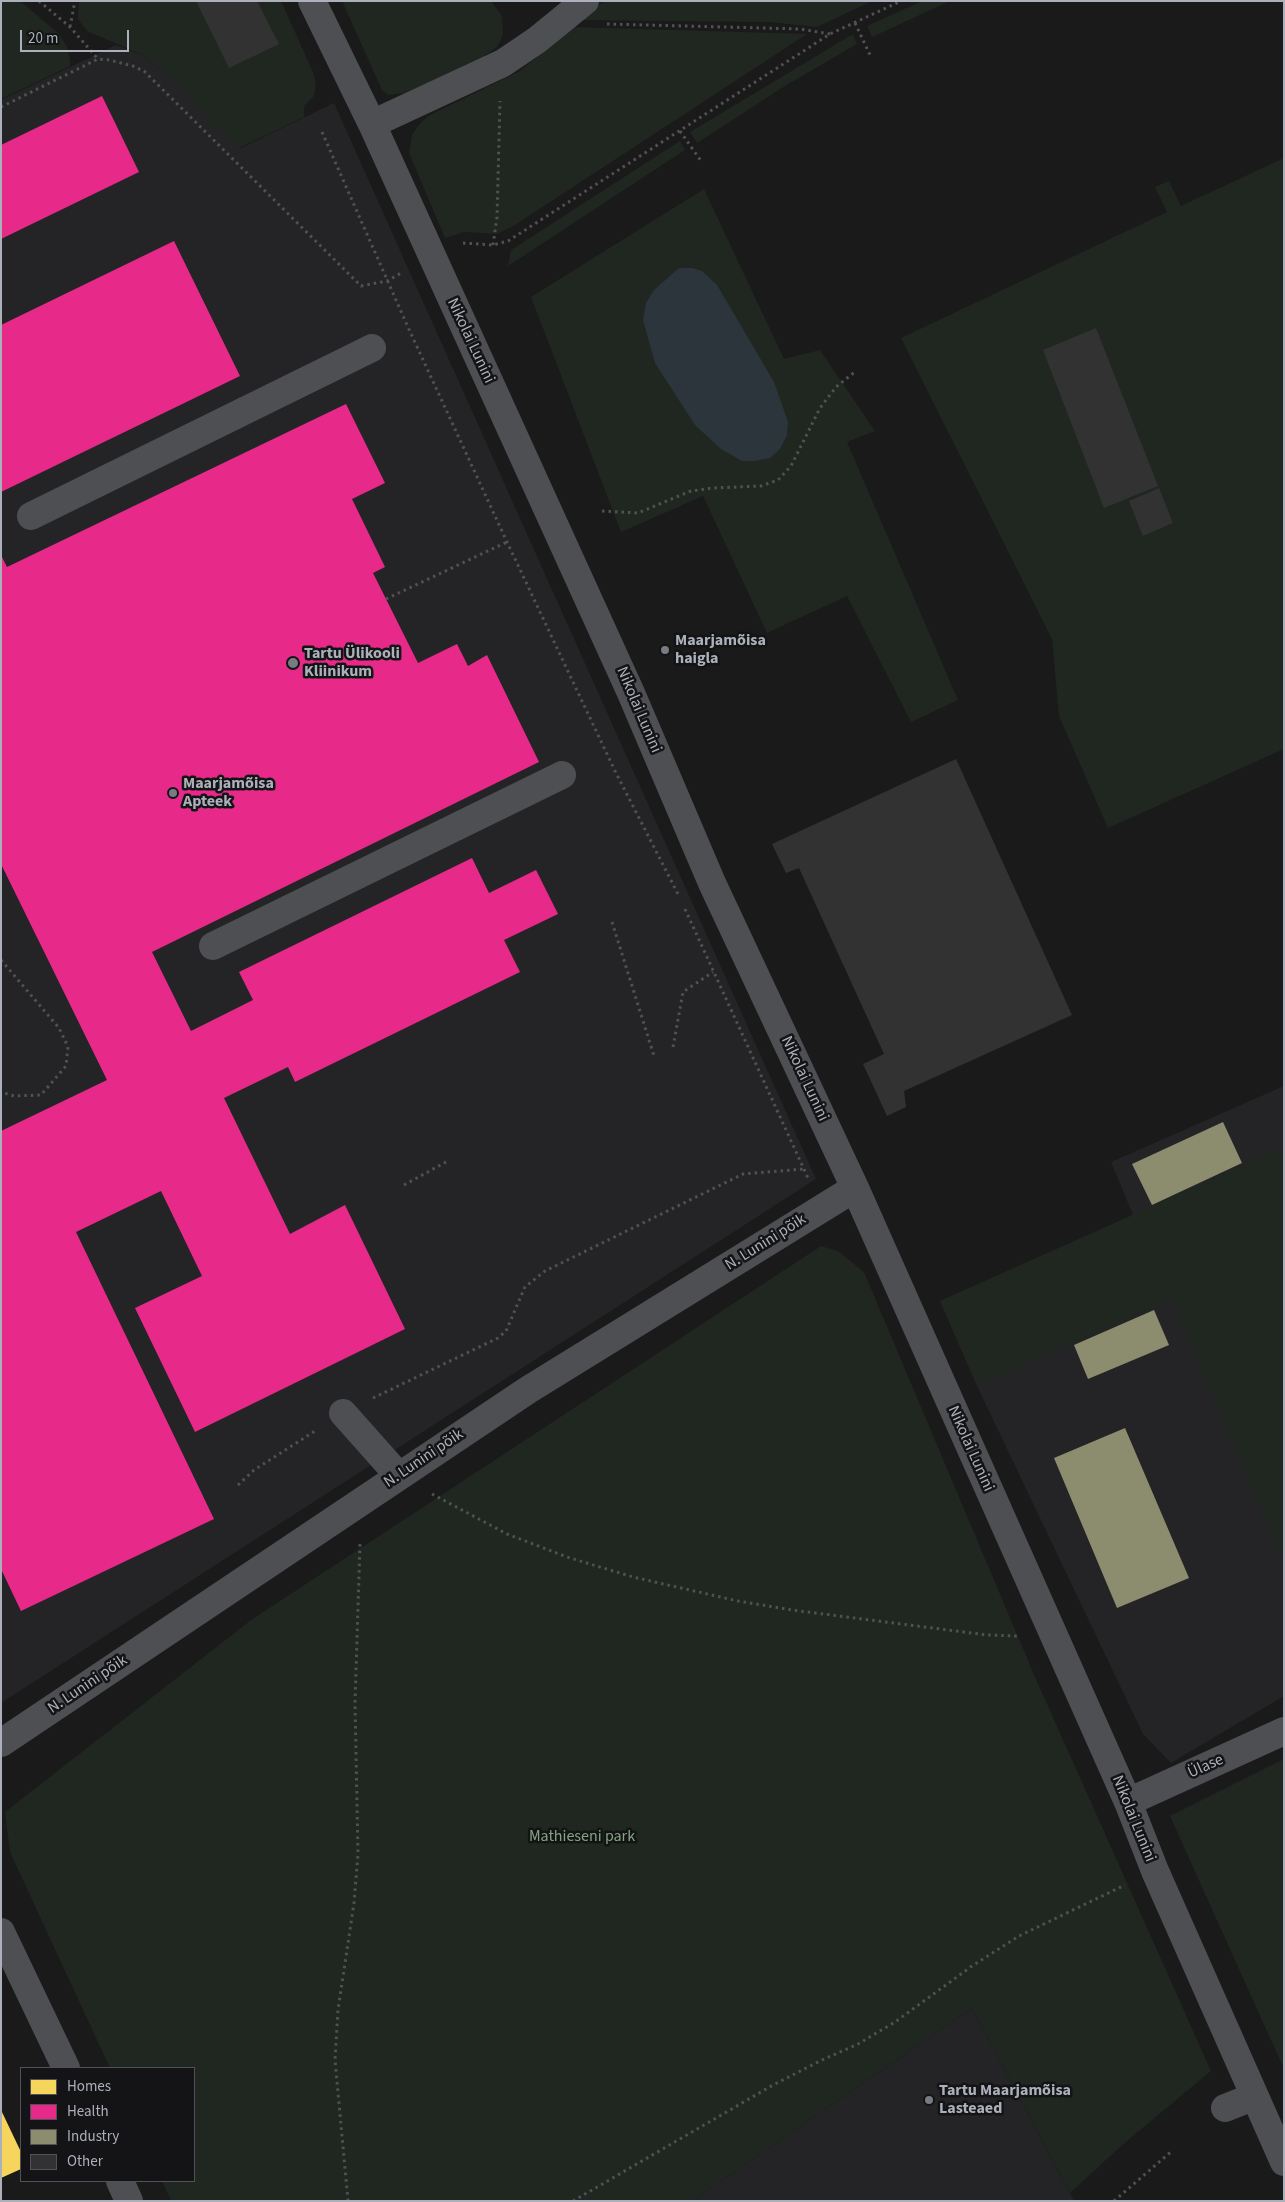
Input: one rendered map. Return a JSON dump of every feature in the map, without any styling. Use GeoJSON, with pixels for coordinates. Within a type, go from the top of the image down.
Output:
{"type":"FeatureCollection","features":[{"type":"Feature","properties":{"kind":"street","name":"Nikolai Lunini"},"geometry":{"type":"LineString","coordinates":[[312,1],[372,124],[631,693],[712,883],[855,1188],[1128,1802],[1155,1871],[1253,2097],[1284,2162]]}},
{"type":"Feature","properties":{"kind":"street"},"geometry":{"type":"LineString","coordinates":[[372,124],[503,63],[552,28],[584,1]]}},
{"type":"Feature","properties":{"kind":"street"},"geometry":{"type":"LineString","coordinates":[[31,516],[372,348]]}},
{"type":"Feature","properties":{"kind":"street"},"geometry":{"type":"LineString","coordinates":[[213,946],[562,775]]}},
{"type":"Feature","properties":{"kind":"street","name":"N. Lunini põik"},"geometry":{"type":"LineString","coordinates":[[1,1743],[361,1500],[528,1390],[855,1188]]}},
{"type":"Feature","properties":{"kind":"street"},"geometry":{"type":"LineString","coordinates":[[343,1413],[399,1476]]}},
{"type":"Feature","properties":{"kind":"street","name":"Ülase"},"geometry":{"type":"LineString","coordinates":[[1128,1802],[1284,1732]]}},
{"type":"Feature","properties":{"kind":"street"},"geometry":{"type":"LineString","coordinates":[[1,1932],[66,2067]]}},
{"type":"Feature","properties":{"kind":"street"},"geometry":{"type":"LineString","coordinates":[[1226,2108],[1253,2097]]}},
{"type":"Feature","properties":{"kind":"street"},"geometry":{"type":"LineString","coordinates":[[120,2182],[129,2201]]}},
{"type":"Feature","properties":{"kind":"path"},"geometry":{"type":"LineString","coordinates":[[39,1],[70,27],[98,59]]}},
{"type":"Feature","properties":{"kind":"path"},"geometry":{"type":"LineString","coordinates":[[70,27],[75,1]]}},
{"type":"Feature","properties":{"kind":"path"},"geometry":{"type":"LineString","coordinates":[[1,107],[98,59],[120,62],[144,71],[361,286],[387,281],[431,256],[461,243],[493,245],[508,241],[830,34],[901,1]]}},
{"type":"Feature","properties":{"kind":"path"},"geometry":{"type":"LineString","coordinates":[[855,23],[871,57]]}},
{"type":"Feature","properties":{"kind":"path"},"geometry":{"type":"LineString","coordinates":[[552,28],[579,24],[800,29],[830,34]]}},
{"type":"Feature","properties":{"kind":"path"},"geometry":{"type":"LineString","coordinates":[[493,245],[497,217],[497,138],[503,63]]}},
{"type":"Feature","properties":{"kind":"path"},"geometry":{"type":"LineString","coordinates":[[680,131],[701,161]]}},
{"type":"Feature","properties":{"kind":"path"},"geometry":{"type":"LineString","coordinates":[[322,132],[387,281],[507,542],[615,771],[680,897]]}},
{"type":"Feature","properties":{"kind":"path"},"geometry":{"type":"LineString","coordinates":[[602,511],[638,513],[691,491],[762,486],[778,480],[791,466],[820,408],[836,387],[856,371]]}},
{"type":"Feature","properties":{"kind":"path"},"geometry":{"type":"LineString","coordinates":[[386,599],[507,542]]}},
{"type":"Feature","properties":{"kind":"path"},"geometry":{"type":"LineString","coordinates":[[683,905],[822,1208]]}},
{"type":"Feature","properties":{"kind":"path"},"geometry":{"type":"LineString","coordinates":[[612,922],[654,1056]]}},
{"type":"Feature","properties":{"kind":"path"},"geometry":{"type":"LineString","coordinates":[[1,960],[59,1028],[68,1047],[66,1066],[41,1095],[14,1096],[1,1092]]}},
{"type":"Feature","properties":{"kind":"path"},"geometry":{"type":"LineString","coordinates":[[674,1047],[683,992],[713,972]]}},
{"type":"Feature","properties":{"kind":"path"},"geometry":{"type":"LineString","coordinates":[[404,1185],[446,1162]]}},
{"type":"Feature","properties":{"kind":"path"},"geometry":{"type":"LineString","coordinates":[[238,1485],[254,1470],[343,1413],[498,1338],[506,1331],[525,1287],[544,1271],[743,1174],[804,1169]]}},
{"type":"Feature","properties":{"kind":"path"},"geometry":{"type":"LineString","coordinates":[[399,1476],[508,1534],[566,1557],[633,1577],[738,1601],[792,1610],[987,1635],[1054,1637]]}},
{"type":"Feature","properties":{"kind":"path"},"geometry":{"type":"LineString","coordinates":[[348,2201],[335,2060],[338,2010],[354,1903],[358,1854],[356,1703],[361,1500]]}},
{"type":"Feature","properties":{"kind":"path"},"geometry":{"type":"LineString","coordinates":[[573,2201],[773,2085],[858,2044],[896,2022],[972,1966],[1019,1936],[1155,1871]]}},
{"type":"Feature","properties":{"kind":"path"},"geometry":{"type":"LineString","coordinates":[[1114,2201],[1173,2150]]}},
{"type":"Feature","properties":{"kind":"shaded area","name":"Tartu Ülikooli Kliinikum"},"geometry":{"type":"Polygon","coordinates":[[[116,45],[143,55],[176,83],[241,148],[334,103],[816,1179],[1,1703],[1,100],[116,45]]]}},
{"type":"Feature","properties":{"kind":"shaded area"},"geometry":{"type":"Polygon","coordinates":[[[679,268],[692,268],[702,271],[717,285],[774,382],[788,422],[787,435],[780,449],[770,458],[742,461],[721,449],[695,425],[655,363],[643,320],[646,303],[654,290],[679,268]]]}},
{"type":"Feature","properties":{"kind":"shaded area"},"geometry":{"type":"Polygon","coordinates":[[[1284,1086],[1284,1696],[1171,1763],[1143,1734],[977,1386],[940,1301],[1133,1215],[1111,1162],[1284,1086]]]}},
{"type":"Feature","properties":{"kind":"shaded area","name":"Tartu Maarjamõisa Lasteaed"},"geometry":{"type":"Polygon","coordinates":[[[972,2008],[1074,2201],[692,2201],[972,2008]]]}},
{"type":"Feature","properties":{"kind":"green space"},"geometry":{"type":"Polygon","coordinates":[[[1,1],[20,1],[59,34],[67,47],[70,66],[1,99],[1,1]]]}},
{"type":"Feature","properties":{"kind":"green space"},"geometry":{"type":"Polygon","coordinates":[[[79,1],[281,1],[313,72],[316,82],[314,96],[304,106],[304,117],[239,148],[212,124],[176,83],[143,55],[87,31],[78,19],[79,1]]]}},
{"type":"Feature","properties":{"kind":"green space"},"geometry":{"type":"Polygon","coordinates":[[[342,1],[491,1],[502,16],[503,35],[497,47],[484,56],[419,87],[404,93],[388,95],[382,90],[342,1]]]}},
{"type":"Feature","properties":{"kind":"green space"},"geometry":{"type":"Polygon","coordinates":[[[604,1],[872,1],[817,27],[769,22],[581,20],[604,1]]]}},
{"type":"Feature","properties":{"kind":"green space"},"geometry":{"type":"Polygon","coordinates":[[[922,1],[950,1],[872,37],[867,26],[922,1]]]}},
{"type":"Feature","properties":{"kind":"green space"},"geometry":{"type":"Polygon","coordinates":[[[573,27],[807,34],[515,225],[497,234],[464,232],[445,238],[409,153],[412,135],[428,116],[520,71],[573,27]]]}},
{"type":"Feature","properties":{"kind":"green space"},"geometry":{"type":"Polygon","coordinates":[[[853,34],[857,44],[785,86],[697,143],[690,132],[853,34]]]}},
{"type":"Feature","properties":{"kind":"green space"},"geometry":{"type":"Polygon","coordinates":[[[680,141],[685,150],[508,266],[511,250],[680,141]]]}},
{"type":"Feature","properties":{"kind":"green space"},"geometry":{"type":"Polygon","coordinates":[[[1284,158],[1284,749],[1108,828],[1059,716],[1052,639],[901,338],[1167,212],[1155,187],[1169,181],[1181,206],[1284,158]]]}},
{"type":"Feature","properties":{"kind":"green space"},"geometry":{"type":"Polygon","coordinates":[[[704,189],[784,359],[820,350],[875,431],[847,442],[958,700],[911,722],[847,596],[767,633],[703,496],[621,532],[531,297],[704,189]]]}},
{"type":"Feature","properties":{"kind":"green space"},"geometry":{"type":"Polygon","coordinates":[[[1284,1147],[1284,1563],[1171,1299],[977,1386],[940,1301],[1284,1147]]]}},
{"type":"Feature","properties":{"kind":"green space","name":"Mathieseni park"},"geometry":{"type":"Polygon","coordinates":[[[821,1246],[838,1251],[864,1272],[1035,1677],[1211,2071],[1121,2146],[1070,2193],[972,2008],[692,2201],[171,2201],[162,2182],[195,2182],[195,2067],[110,2067],[10,1852],[5,1812],[251,1620],[821,1246]]]}},
{"type":"Feature","properties":{"kind":"green space"},"geometry":{"type":"Polygon","coordinates":[[[1284,1759],[1284,2069],[1170,1816],[1284,1759]]]}},
{"type":"Feature","properties":{"kind":"building: Homes"},"geometry":{"type":"Polygon","coordinates":[[[1,2110],[20,2150],[20,2169],[1,2178],[1,2110]]]}},
{"type":"Feature","properties":{"kind":"building: Health"},"geometry":{"type":"Polygon","coordinates":[[[102,96],[139,172],[1,239],[1,145],[102,96]]]}},
{"type":"Feature","properties":{"kind":"building: Health"},"geometry":{"type":"Polygon","coordinates":[[[174,241],[240,376],[1,492],[1,325],[174,241]]]}},
{"type":"Feature","properties":{"kind":"building: Health"},"geometry":{"type":"Polygon","coordinates":[[[346,404],[385,483],[352,499],[385,567],[373,573],[418,663],[457,644],[468,666],[487,655],[539,762],[152,952],[191,1031],[253,1000],[239,972],[472,858],[489,893],[536,870],[558,914],[504,940],[520,972],[295,1082],[288,1067],[224,1098],[290,1234],[345,1205],[405,1329],[195,1432],[135,1308],[202,1276],[161,1191],[76,1232],[214,1519],[21,1611],[1,1569],[1,1131],[107,1080],[1,864],[1,555],[7,567],[346,404]]]}},
{"type":"Feature","properties":{"kind":"building: Industry"},"geometry":{"type":"Polygon","coordinates":[[[1223,1122],[1242,1163],[1152,1205],[1132,1164],[1223,1122]]]}},
{"type":"Feature","properties":{"kind":"building: Industry"},"geometry":{"type":"Polygon","coordinates":[[[1154,1310],[1169,1345],[1088,1379],[1074,1345],[1154,1310]]]}},
{"type":"Feature","properties":{"kind":"building: Industry"},"geometry":{"type":"Polygon","coordinates":[[[1125,1428],[1189,1578],[1117,1608],[1054,1458],[1125,1428]]]}},
{"type":"Feature","properties":{"kind":"building: Other"},"geometry":{"type":"Polygon","coordinates":[[[196,1],[257,1],[279,44],[229,68],[196,1]]]}},
{"type":"Feature","properties":{"kind":"building: Other"},"geometry":{"type":"Polygon","coordinates":[[[1096,328],[1158,486],[1104,508],[1043,350],[1096,328]]]}},
{"type":"Feature","properties":{"kind":"building: Other"},"geometry":{"type":"Polygon","coordinates":[[[1159,488],[1173,523],[1143,536],[1129,501],[1159,488]]]}},
{"type":"Feature","properties":{"kind":"building: Other"},"geometry":{"type":"Polygon","coordinates":[[[956,759],[1072,1015],[904,1091],[906,1107],[887,1116],[863,1064],[884,1054],[799,868],[786,873],[772,844],[956,759]]]}},
{"type":"Feature","properties":{"kind":"place","name":"Maarjamõisa haigla"},"geometry":{"type":"Point","coordinates":[665,650]}},
{"type":"Feature","properties":{"kind":"place","name":"Tartu Ülikooli Kliinikum"},"geometry":{"type":"Point","coordinates":[293,663]}},
{"type":"Feature","properties":{"kind":"place","name":"Maarjamõisa Apteek"},"geometry":{"type":"Point","coordinates":[173,793]}},
{"type":"Feature","properties":{"kind":"place","name":"Tartu Maarjamõisa Lasteaed"},"geometry":{"type":"Point","coordinates":[929,2100]}}]}
